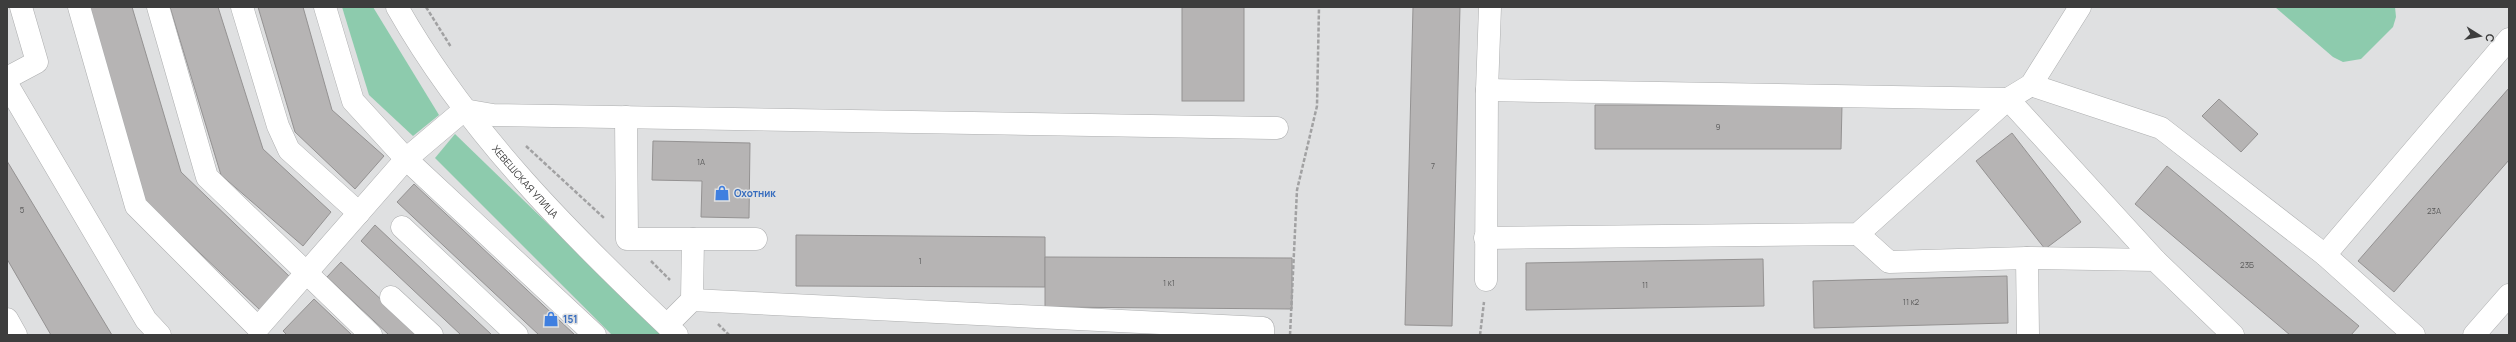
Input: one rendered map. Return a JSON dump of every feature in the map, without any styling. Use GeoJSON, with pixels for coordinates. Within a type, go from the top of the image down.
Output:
{"type":"FeatureCollection","features":[{"type":"Feature","properties":{"kind":"street"},"geometry":{"type":"LineString","coordinates":[[7,78],[37,62],[21,7]]}},
{"type":"Feature","properties":{"kind":"street"},"geometry":{"type":"LineString","coordinates":[[79,7],[136,206],[262,332],[306,274],[406,159],[464,110],[493,115],[1276,128]]}},
{"type":"Feature","properties":{"kind":"street"},"geometry":{"type":"LineString","coordinates":[[158,7],[207,177],[371,335]]}},
{"type":"Feature","properties":{"kind":"street"},"geometry":{"type":"LineString","coordinates":[[242,7],[278,126],[289,150],[359,213]]}},
{"type":"Feature","properties":{"kind":"street"},"geometry":{"type":"LineString","coordinates":[[325,7],[353,101],[406,159],[595,335]]}},
{"type":"Feature","properties":{"kind":"street","name":"ХЕВЕШСКАЯ УЛИЦА"},"geometry":{"type":"LineString","coordinates":[[397,7],[419,46],[464,110],[515,174],[605,266],[672,330]]}},
{"type":"Feature","properties":{"kind":"street"},"geometry":{"type":"LineString","coordinates":[[1486,280],[1485,238],[1487,90],[1490,7]]}},
{"type":"Feature","properties":{"kind":"street"},"geometry":{"type":"LineString","coordinates":[[1485,238],[1858,234],[2008,99],[2031,85],[2080,7]]}},
{"type":"Feature","properties":{"kind":"street"},"geometry":{"type":"LineString","coordinates":[[2325,255],[2509,39]]}},
{"type":"Feature","properties":{"kind":"street"},"geometry":{"type":"LineString","coordinates":[[7,84],[146,320],[160,335]]}},
{"type":"Feature","properties":{"kind":"street"},"geometry":{"type":"LineString","coordinates":[[2031,85],[2161,128],[2325,255],[2414,335]]}},
{"type":"Feature","properties":{"kind":"street"},"geometry":{"type":"LineString","coordinates":[[1487,90],[2008,99],[2155,260],[2233,335]]}},
{"type":"Feature","properties":{"kind":"street"},"geometry":{"type":"LineString","coordinates":[[605,266],[626,239],[626,117]]}},
{"type":"Feature","properties":{"kind":"street"},"geometry":{"type":"LineString","coordinates":[[402,227],[517,335]]}},
{"type":"Feature","properties":{"kind":"street"},"geometry":{"type":"LineString","coordinates":[[1858,234],[1889,262],[2026,258],[2155,260]]}},
{"type":"Feature","properties":{"kind":"street"},"geometry":{"type":"LineString","coordinates":[[626,239],[756,239]]}},
{"type":"Feature","properties":{"kind":"street"},"geometry":{"type":"LineString","coordinates":[[672,330],[692,300],[693,239]]}},
{"type":"Feature","properties":{"kind":"street"},"geometry":{"type":"LineString","coordinates":[[2026,258],[2028,335]]}},
{"type":"Feature","properties":{"kind":"street"},"geometry":{"type":"LineString","coordinates":[[2474,335],[2509,295]]}},
{"type":"Feature","properties":{"kind":"street"},"geometry":{"type":"LineString","coordinates":[[391,297],[432,335]]}},
{"type":"Feature","properties":{"kind":"street"},"geometry":{"type":"LineString","coordinates":[[692,300],[1263,328],[1263,335]]}},
{"type":"Feature","properties":{"kind":"street"},"geometry":{"type":"LineString","coordinates":[[7,319],[16,335]]}},
{"type":"Feature","properties":{"kind":"path"},"geometry":{"type":"LineString","coordinates":[[426,7],[454,53]]}},
{"type":"Feature","properties":{"kind":"path"},"geometry":{"type":"LineString","coordinates":[[1290,335],[1297,190],[1316,106],[1319,7]]}},
{"type":"Feature","properties":{"kind":"path"},"geometry":{"type":"LineString","coordinates":[[522,142],[729,335]]}},
{"type":"Feature","properties":{"kind":"path"},"geometry":{"type":"LineString","coordinates":[[1480,335],[1486,280]]}},
{"type":"Feature","properties":{"kind":"green space"},"geometry":{"type":"Polygon","coordinates":[[[342,7],[373,7],[439,115],[413,136],[369,95],[342,7]]]}},
{"type":"Feature","properties":{"kind":"green space"},"geometry":{"type":"Polygon","coordinates":[[[2275,7],[2395,7],[2396,17],[2393,27],[2361,59],[2343,62],[2333,57],[2275,7]]]}},
{"type":"Feature","properties":{"kind":"green space"},"geometry":{"type":"Polygon","coordinates":[[[455,134],[663,335],[612,335],[435,158],[455,134]]]}},
{"type":"Feature","properties":{"kind":"building"},"geometry":{"type":"Polygon","coordinates":[[[86,7],[132,7],[181,172],[290,277],[260,310],[143,199],[86,7]]]}},
{"type":"Feature","properties":{"kind":"building"},"geometry":{"type":"Polygon","coordinates":[[[170,7],[218,7],[263,149],[331,212],[303,246],[221,175],[170,7]]]}},
{"type":"Feature","properties":{"kind":"building"},"geometry":{"type":"Polygon","coordinates":[[[258,7],[303,7],[332,110],[384,156],[355,189],[295,132],[258,7]]]}},
{"type":"Feature","properties":{"kind":"building"},"geometry":{"type":"Polygon","coordinates":[[[1182,7],[1244,7],[1244,101],[1182,101],[1182,7]]]}},
{"type":"Feature","properties":{"kind":"building"},"geometry":{"type":"Polygon","coordinates":[[[1413,7],[1460,7],[1452,326],[1405,325],[1413,7]]]}},
{"type":"Feature","properties":{"kind":"building"},"geometry":{"type":"Polygon","coordinates":[[[2509,88],[2509,160],[2394,292],[2358,261],[2509,88]]]}},
{"type":"Feature","properties":{"kind":"building"},"geometry":{"type":"Polygon","coordinates":[[[2219,99],[2258,134],[2241,152],[2202,116],[2219,99]]]}},
{"type":"Feature","properties":{"kind":"building"},"geometry":{"type":"Polygon","coordinates":[[[1595,105],[1842,105],[1841,149],[1595,149],[1595,105]]]}},
{"type":"Feature","properties":{"kind":"building"},"geometry":{"type":"Polygon","coordinates":[[[2012,133],[2081,222],[2045,249],[1976,161],[2012,133]]]}},
{"type":"Feature","properties":{"kind":"building"},"geometry":{"type":"Polygon","coordinates":[[[653,141],[750,143],[749,218],[701,217],[702,181],[652,180],[653,141]]]}},
{"type":"Feature","properties":{"kind":"building"},"geometry":{"type":"Polygon","coordinates":[[[7,161],[112,335],[51,335],[7,259],[7,161]]]}},
{"type":"Feature","properties":{"kind":"building"},"geometry":{"type":"Polygon","coordinates":[[[2167,166],[2359,326],[2351,335],[2290,335],[2135,204],[2167,166]]]}},
{"type":"Feature","properties":{"kind":"building"},"geometry":{"type":"Polygon","coordinates":[[[414,184],[575,335],[539,335],[397,202],[414,184]]]}},
{"type":"Feature","properties":{"kind":"building"},"geometry":{"type":"Polygon","coordinates":[[[375,225],[492,335],[461,335],[361,241],[375,225]]]}},
{"type":"Feature","properties":{"kind":"building"},"geometry":{"type":"Polygon","coordinates":[[[796,235],[1045,237],[1045,287],[796,286],[796,235]]]}},
{"type":"Feature","properties":{"kind":"building"},"geometry":{"type":"Polygon","coordinates":[[[1045,257],[1292,258],[1292,309],[1045,307],[1045,257]]]}},
{"type":"Feature","properties":{"kind":"building"},"geometry":{"type":"Polygon","coordinates":[[[1763,259],[1764,306],[1526,310],[1526,263],[1763,259]]]}},
{"type":"Feature","properties":{"kind":"building"},"geometry":{"type":"Polygon","coordinates":[[[341,262],[419,335],[389,335],[327,277],[341,262]]]}},
{"type":"Feature","properties":{"kind":"building"},"geometry":{"type":"Polygon","coordinates":[[[2007,276],[2008,323],[1814,328],[1813,281],[2007,276]]]}},
{"type":"Feature","properties":{"kind":"building"},"geometry":{"type":"Polygon","coordinates":[[[314,299],[352,335],[287,335],[283,331],[314,299]]]}},
{"type":"Feature","properties":{"kind":"place","name":"Охотник"},"geometry":{"type":"Point","coordinates":[722,193]}},
{"type":"Feature","properties":{"kind":"place","name":"151"},"geometry":{"type":"Point","coordinates":[551,319]}}]}
